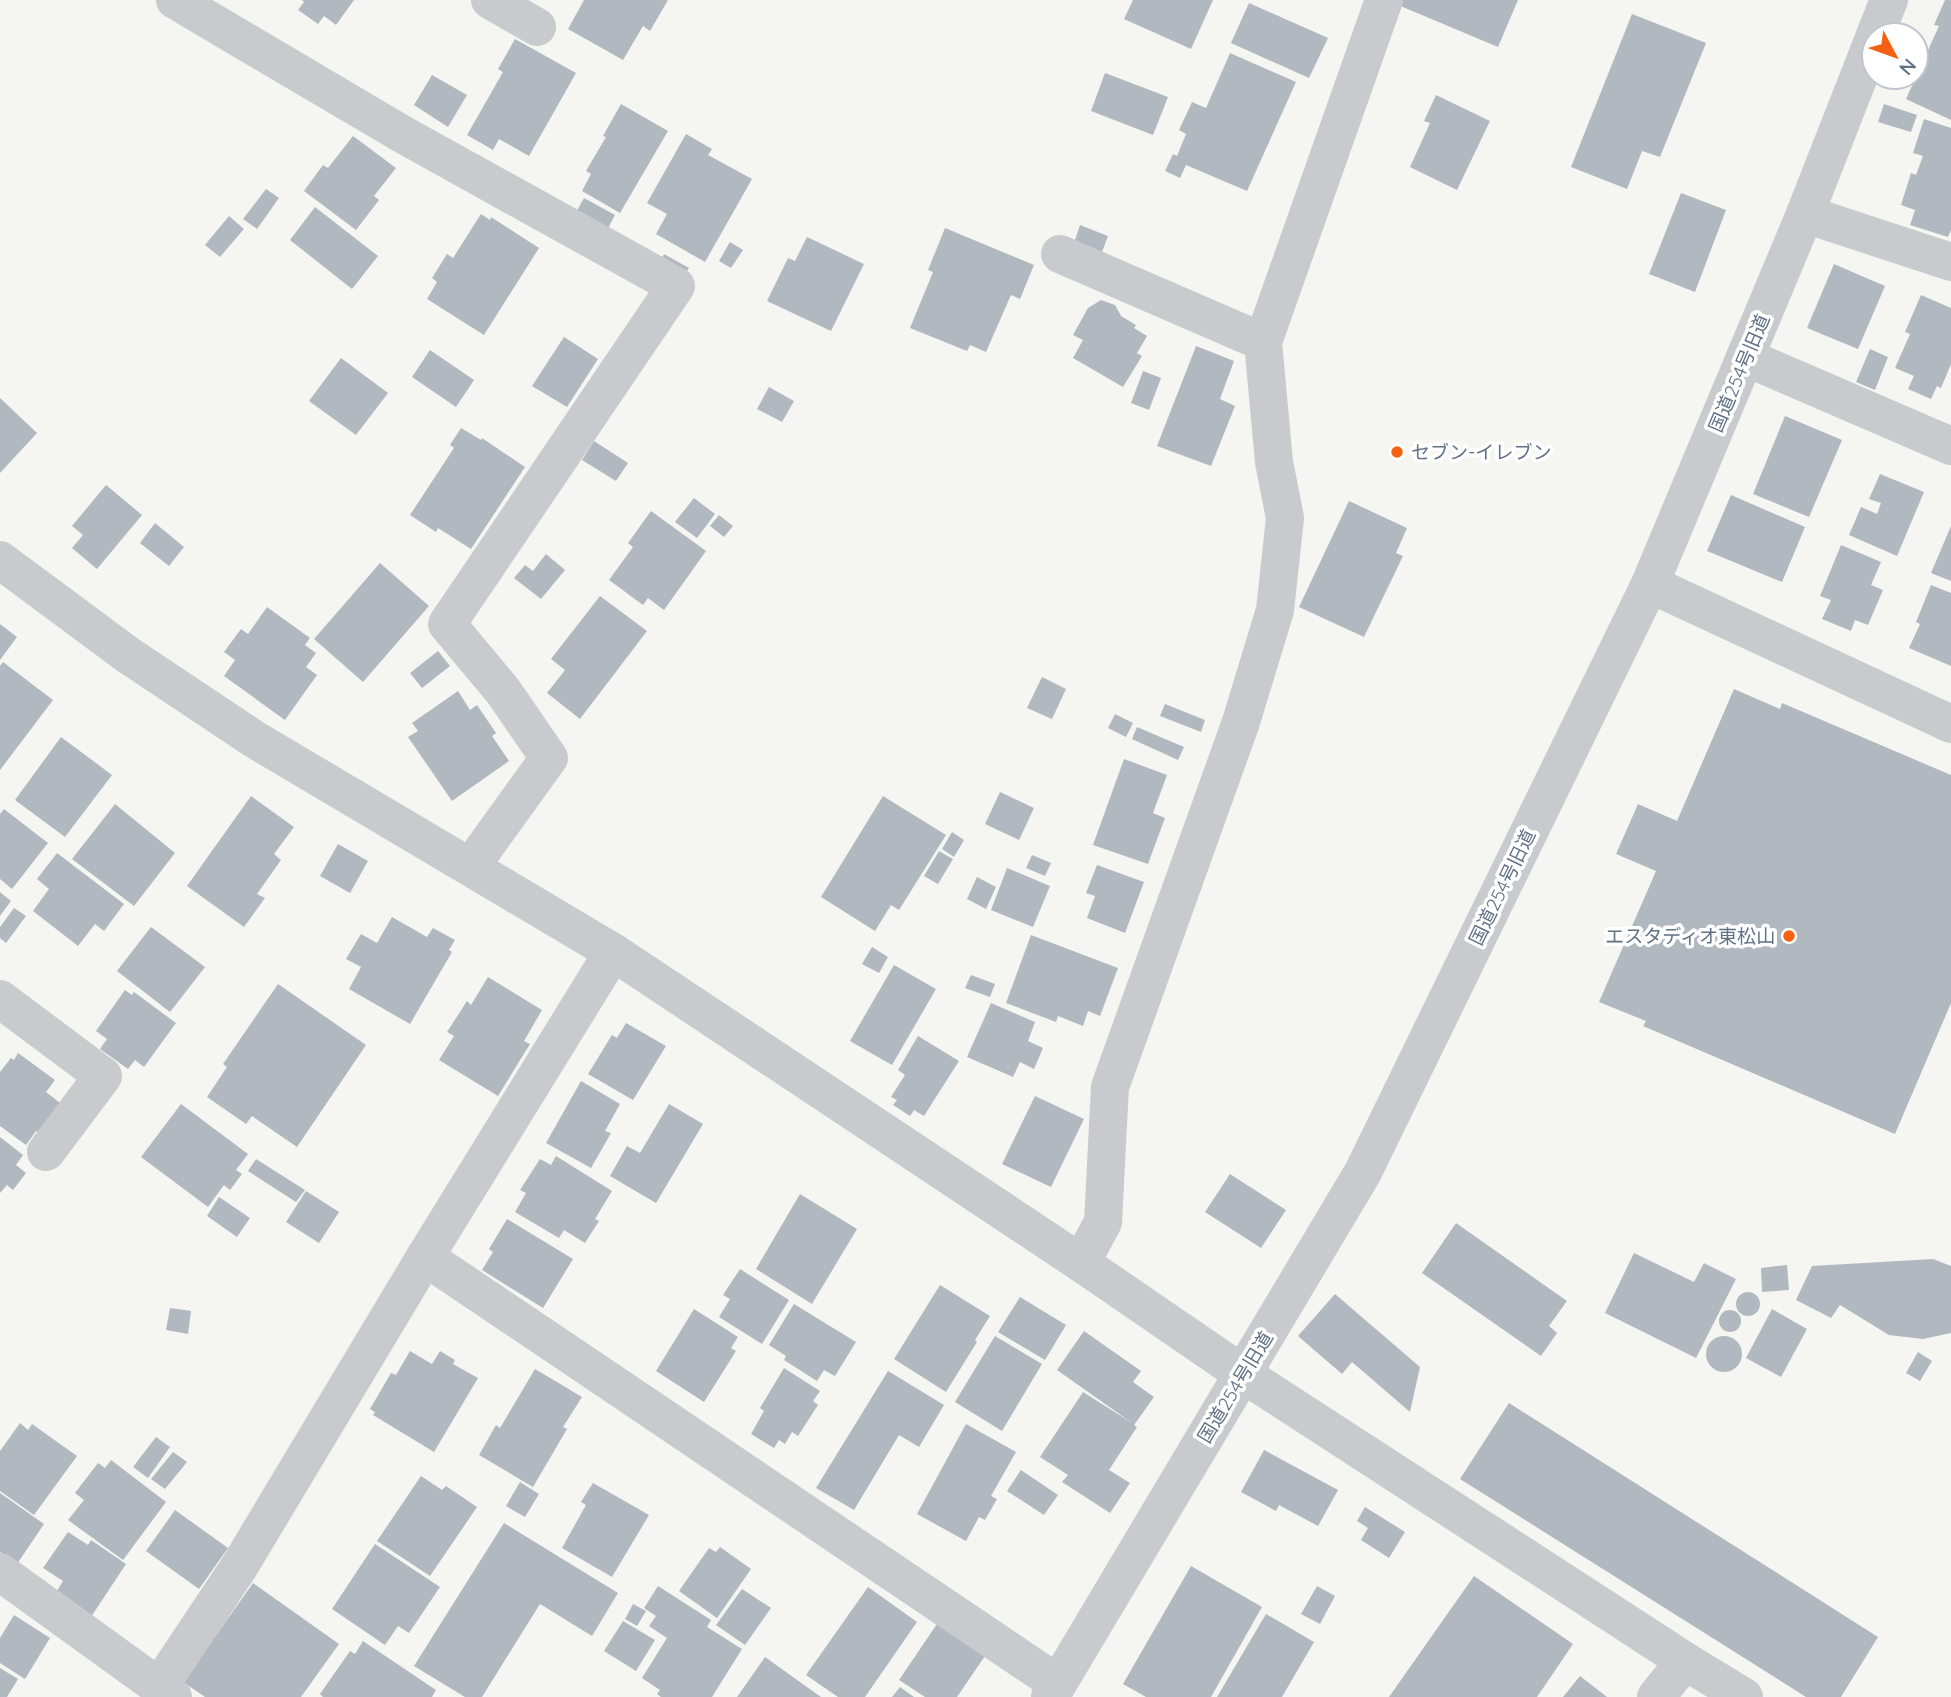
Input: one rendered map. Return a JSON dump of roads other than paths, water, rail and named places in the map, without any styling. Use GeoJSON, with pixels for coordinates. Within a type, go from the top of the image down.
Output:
{"type":"FeatureCollection","features":[{"type":"Feature","properties":{"kind":"street"},"geometry":{"type":"LineString","coordinates":[[174,0],[401,134],[676,286],[447,624],[503,691],[549,758],[471,866]]}},
{"type":"Feature","properties":{"kind":"street"},"geometry":{"type":"LineString","coordinates":[[490,0],[537,27]]}},
{"type":"Feature","properties":{"kind":"street"},"geometry":{"type":"LineString","coordinates":[[1082,1263],[1103,1222],[1110,1087],[1241,722],[1275,610],[1285,518],[1274,462],[1263,342],[1384,0]]}},
{"type":"Feature","properties":{"kind":"street","name":"国道254号旧道"},"geometry":{"type":"LineString","coordinates":[[1881,21],[1889,0]]}},
{"type":"Feature","properties":{"kind":"street","name":"国道254号旧道"},"geometry":{"type":"LineString","coordinates":[[1054,1690],[1363,1172],[1650,584],[1805,214],[1860,74]]}},
{"type":"Feature","properties":{"kind":"street"},"geometry":{"type":"LineString","coordinates":[[1805,214],[1951,262]]}},
{"type":"Feature","properties":{"kind":"street"},"geometry":{"type":"LineString","coordinates":[[1060,254],[1263,342]]}},
{"type":"Feature","properties":{"kind":"street"},"geometry":{"type":"LineString","coordinates":[[1745,357],[1951,446]]}},
{"type":"Feature","properties":{"kind":"street"},"geometry":{"type":"LineString","coordinates":[[0,560],[128,655],[254,739],[613,952],[1082,1263],[1243,1374],[1744,1697]]}},
{"type":"Feature","properties":{"kind":"street"},"geometry":{"type":"LineString","coordinates":[[1650,584],[1951,724]]}},
{"type":"Feature","properties":{"kind":"street"},"geometry":{"type":"LineString","coordinates":[[0,1572],[166,1692],[425,1257],[613,952]]}},
{"type":"Feature","properties":{"kind":"street"},"geometry":{"type":"LineString","coordinates":[[0,999],[103,1076],[46,1152]]}},
{"type":"Feature","properties":{"kind":"street"},"geometry":{"type":"LineString","coordinates":[[425,1257],[1054,1690]]}},
{"type":"Feature","properties":{"kind":"street"},"geometry":{"type":"LineString","coordinates":[[1656,1697],[1685,1661]]}},
{"type":"Feature","properties":{"kind":"place","name":"セブン-イレブン"},"geometry":{"type":"Point","coordinates":[1397,452]}},
{"type":"Feature","properties":{"kind":"place","name":"エスタディオ東松山"},"geometry":{"type":"Point","coordinates":[1789,936]}}]}
